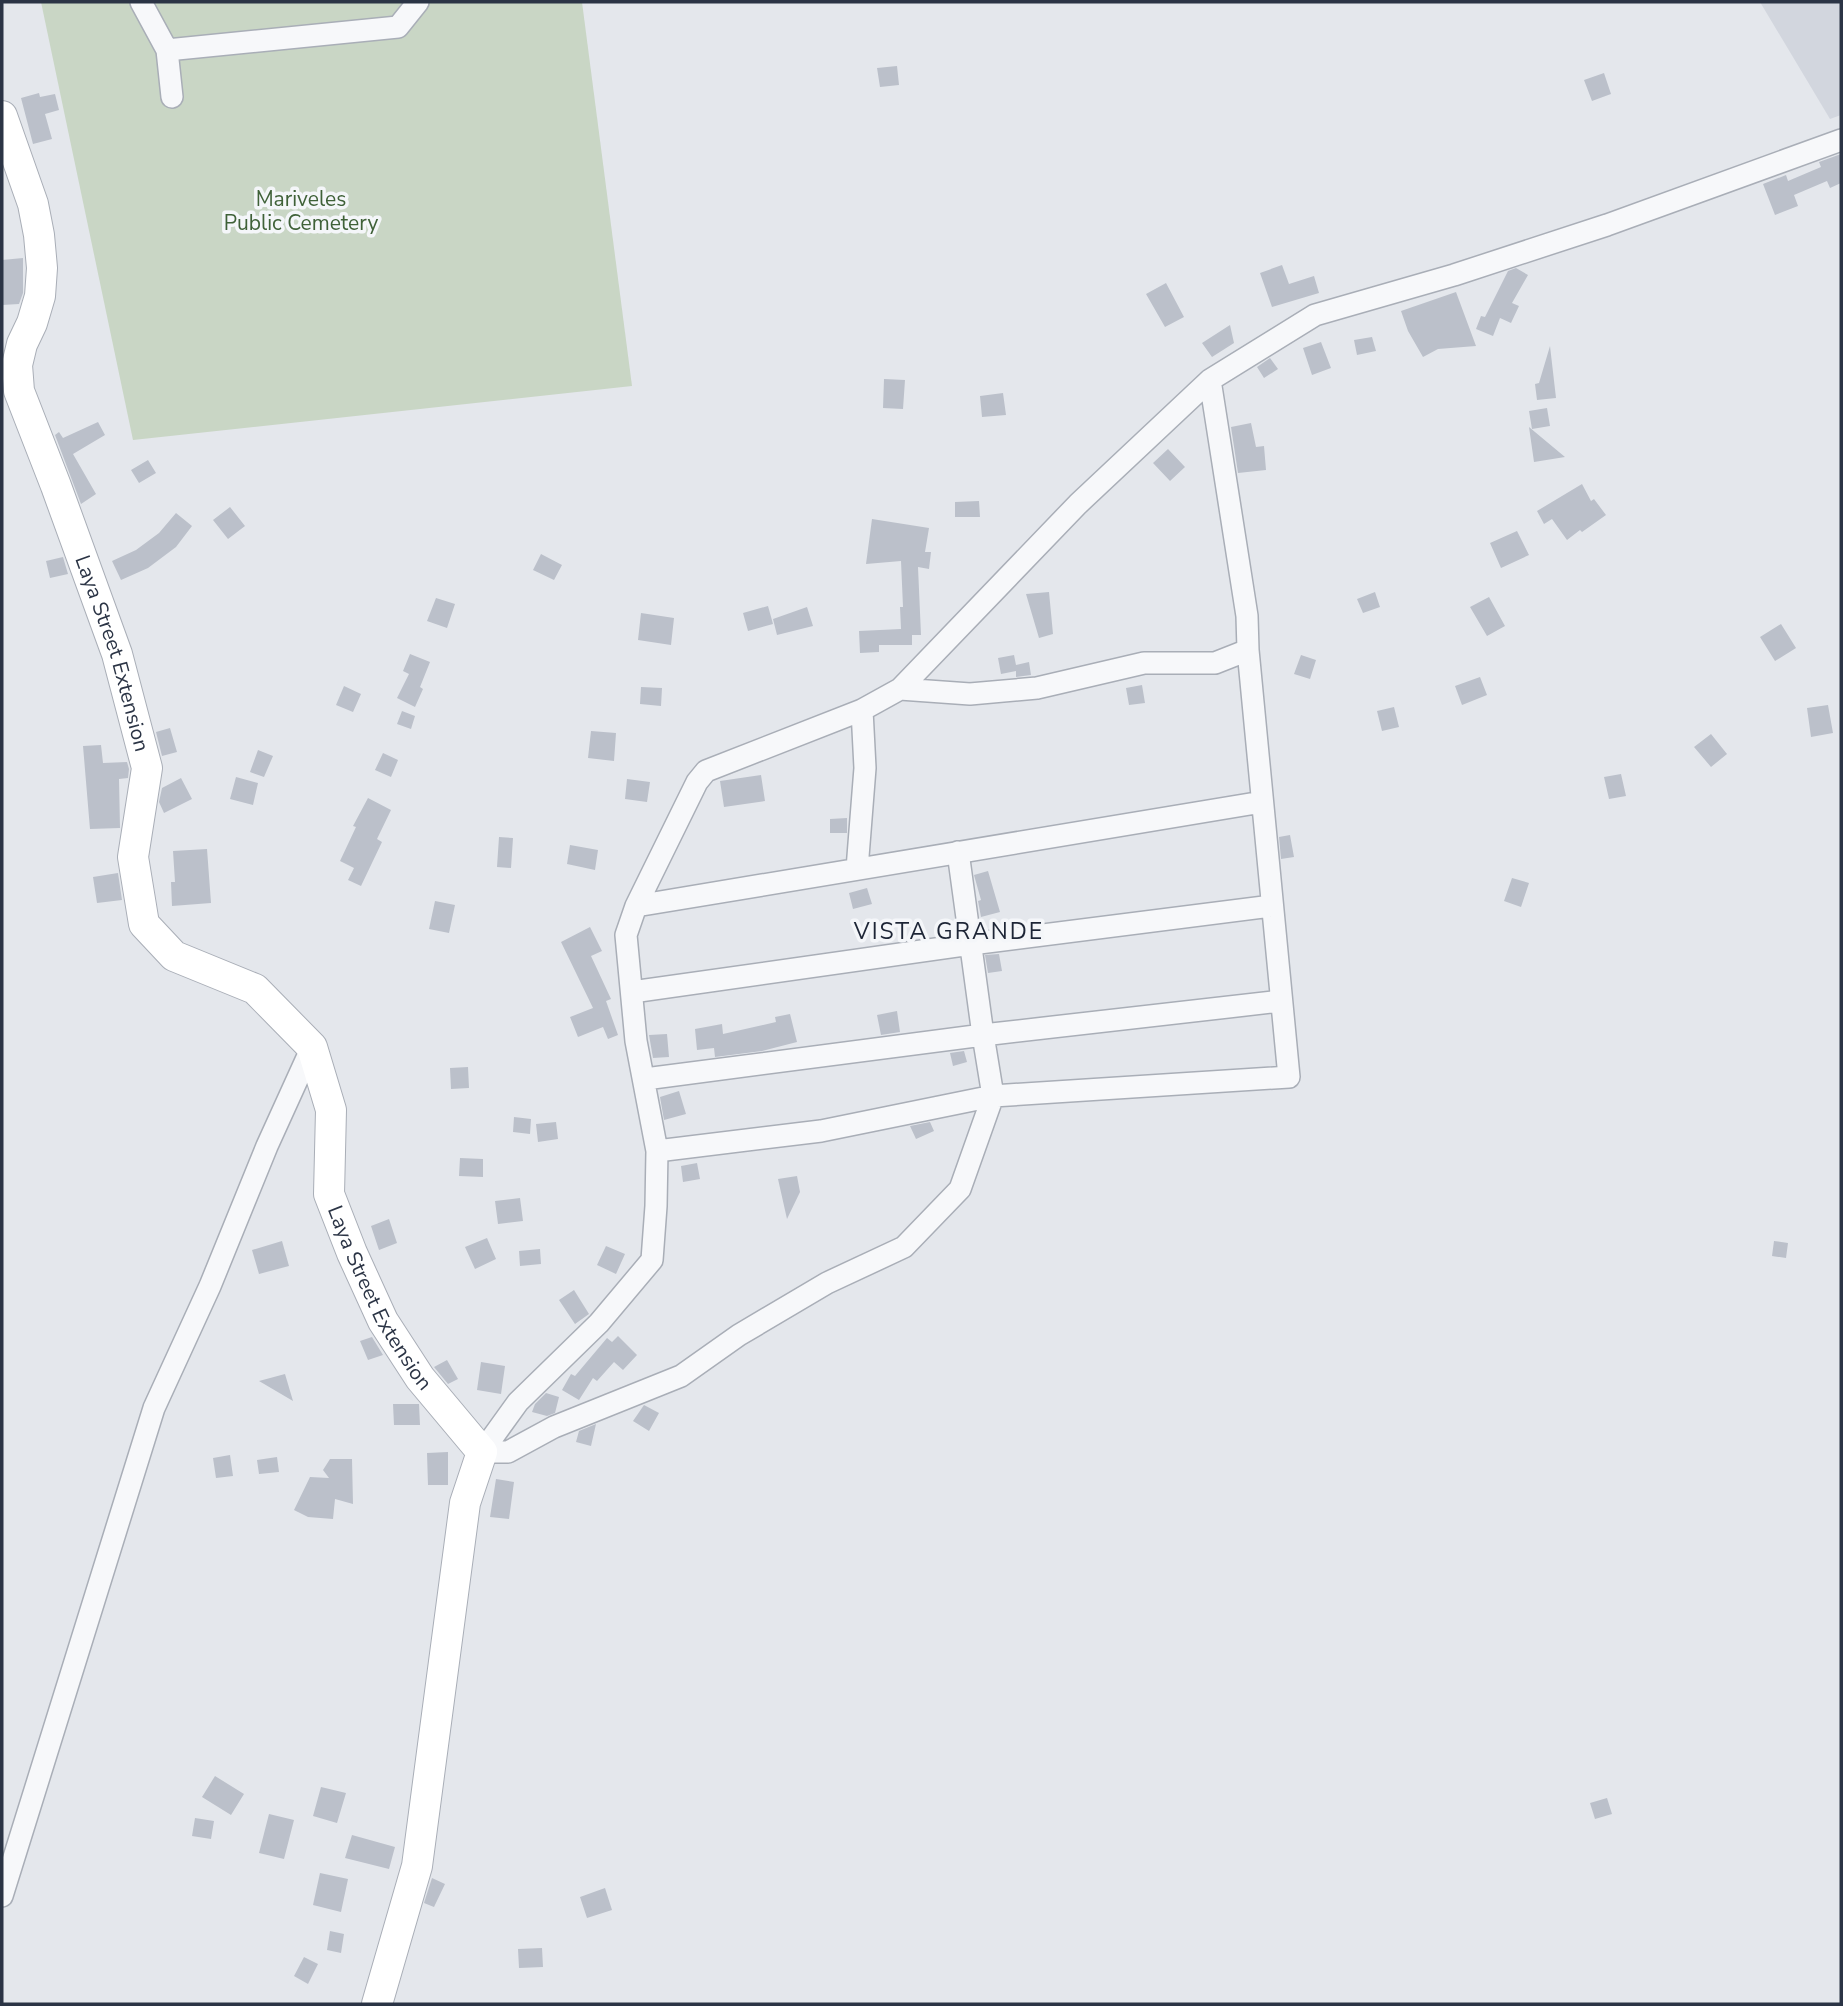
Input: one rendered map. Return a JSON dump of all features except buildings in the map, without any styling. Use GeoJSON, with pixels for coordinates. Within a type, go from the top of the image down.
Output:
{"type":"FeatureCollection","features":[{"type":"Feature","properties":{"kind":"street"},"geometry":{"type":"LineString","coordinates":[[141,2],[167,50],[172,97]]}},
{"type":"Feature","properties":{"kind":"street"},"geometry":{"type":"LineString","coordinates":[[167,50],[398,27],[418,2]]}},
{"type":"Feature","properties":{"kind":"street","name":"Laya Street Extension"},"geometry":{"type":"LineString","coordinates":[[2,116],[33,204],[42,268],[40,296],[22,344],[18,365],[19,391],[117,654],[147,768],[133,857],[144,924],[174,956],[255,989],[312,1047],[331,1110],[329,1195],[352,1253],[383,1321],[420,1378],[482,1452]]}},
{"type":"Feature","properties":{"kind":"street"},"geometry":{"type":"LineString","coordinates":[[377,2004],[417,1866],[465,1503],[482,1452],[518,1402],[599,1323],[652,1259],[657,1151],[636,1041],[626,935],[636,906],[697,782],[706,771],[862,710],[900,689],[1078,504],[1210,380],[1315,315],[1454,275],[1607,225],[1841,140]]}},
{"type":"Feature","properties":{"kind":"street"},"geometry":{"type":"LineString","coordinates":[[657,1151],[821,1131],[993,1096],[1289,1077],[1247,616],[1210,380]]}},
{"type":"Feature","properties":{"kind":"street"},"geometry":{"type":"LineString","coordinates":[[900,689],[970,694],[1037,688],[1144,663],[1215,663],[1248,650]]}},
{"type":"Feature","properties":{"kind":"street"},"geometry":{"type":"LineString","coordinates":[[857,869],[864,768],[862,710]]}},
{"type":"Feature","properties":{"kind":"street"},"geometry":{"type":"LineString","coordinates":[[636,906],[1262,802]]}},
{"type":"Feature","properties":{"kind":"street"},"geometry":{"type":"LineString","coordinates":[[482,1452],[508,1452],[554,1427],[681,1376],[738,1335],[827,1283],[904,1247],[960,1189],[993,1096],[958,852]]}},
{"type":"Feature","properties":{"kind":"street"},"geometry":{"type":"LineString","coordinates":[[632,992],[971,944],[1272,906]]}},
{"type":"Feature","properties":{"kind":"street"},"geometry":{"type":"LineString","coordinates":[[645,1079],[983,1035],[1282,1001]]}},
{"type":"Feature","properties":{"kind":"street"},"geometry":{"type":"LineString","coordinates":[[2,1896],[154,1408],[210,1286],[267,1146],[312,1047]]}},
{"type":"Feature","properties":{"kind":"shaded area"},"geometry":{"type":"Polygon","coordinates":[[[1760,2],[1841,2],[1841,115],[1830,119],[1760,2]]]}},
{"type":"Feature","properties":{"kind":"green space","name":"Mariveles Public Cemetery"},"geometry":{"type":"Polygon","coordinates":[[[41,2],[582,2],[632,386],[133,440],[41,2]]]}},
{"type":"Feature","properties":{"kind":"district","name":"VISTA GRANDE"},"geometry":{"type":"Point","coordinates":[949,931]}}]}
